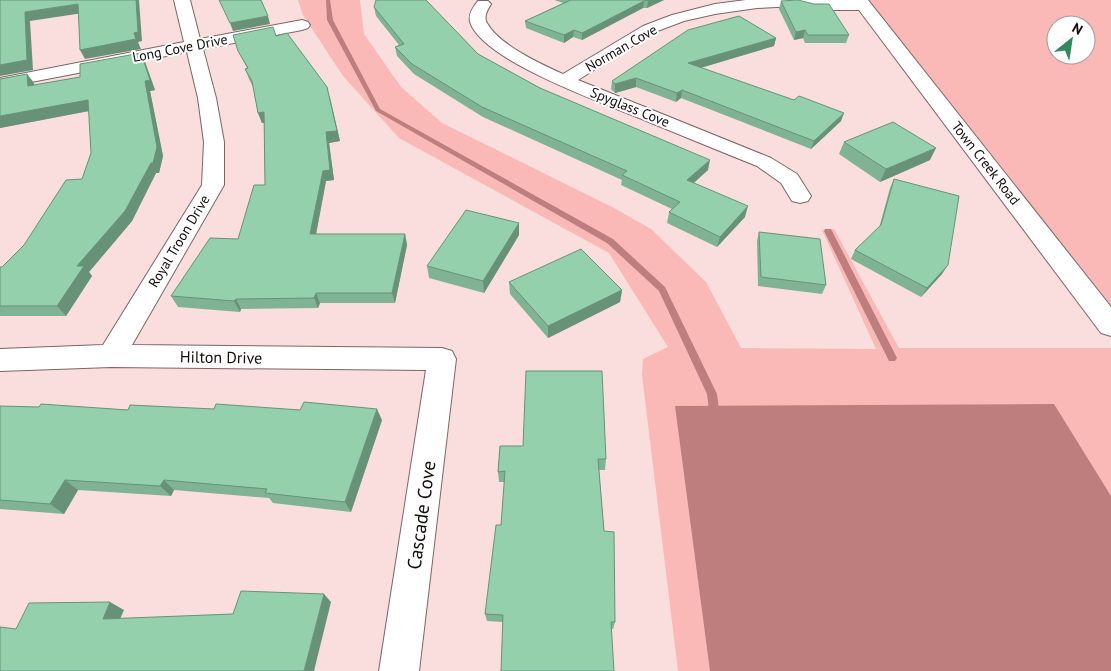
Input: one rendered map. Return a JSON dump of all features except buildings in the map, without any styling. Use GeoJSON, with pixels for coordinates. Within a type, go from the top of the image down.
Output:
{"type":"FeatureCollection","features":[{"type":"Feature","properties":{"kind":"street","name":"Royal Troon Drive"},"geometry":{"type":"LineString","coordinates":[[111,356],[212,185],[214,142],[207,98],[182,0]]}},
{"type":"Feature","properties":{"kind":"street","name":"Norman Cove"},"geometry":{"type":"LineString","coordinates":[[565,80],[649,29],[678,18],[715,9],[757,3],[798,1],[812,4],[862,2]]}},
{"type":"Feature","properties":{"kind":"street","name":"Town Creek Road"},"geometry":{"type":"LineString","coordinates":[[862,2],[1111,326]]}},
{"type":"Feature","properties":{"kind":"street","name":"Spyglass Cove"},"geometry":{"type":"LineString","coordinates":[[483,4],[478,12],[479,23],[493,38],[521,60],[764,162],[788,179],[800,196]]}},
{"type":"Feature","properties":{"kind":"street","name":"Long Cove Drive"},"geometry":{"type":"LineString","coordinates":[[0,83],[302,25]]}},
{"type":"Feature","properties":{"kind":"street","name":"Hilton Drive"},"geometry":{"type":"LineString","coordinates":[[0,360],[111,356],[442,358]]}},
{"type":"Feature","properties":{"kind":"street","name":"Cascade Cove"},"geometry":{"type":"LineString","coordinates":[[399,671],[442,358]]}},
{"type":"Feature","properties":{"kind":"shaded area"},"geometry":{"type":"Polygon","coordinates":[[[298,0],[360,0],[364,34],[401,87],[442,123],[614,208],[651,229],[706,282],[741,348],[876,349],[822,230],[834,229],[899,348],[1111,348],[1111,671],[678,671],[642,375],[643,359],[668,347],[609,253],[399,138],[343,76],[303,15],[298,0]]]}},
{"type":"Feature","properties":{"kind":"shaded area"},"geometry":{"type":"Polygon","coordinates":[[[868,0],[1111,0],[1111,312],[868,0]]]}},
{"type":"Feature","properties":{"kind":"shaded area"},"geometry":{"type":"Polygon","coordinates":[[[1054,404],[1111,496],[1111,671],[710,671],[675,406],[1054,404]]]}},
{"type":"Feature","properties":{"kind":"waterway"},"geometry":{"type":"LineString","coordinates":[[328,0],[330,20],[378,110],[610,241],[662,289],[712,394],[715,418]]}},
{"type":"Feature","properties":{"kind":"waterway"},"geometry":{"type":"LineString","coordinates":[[828,231],[892,358]]}}]}
